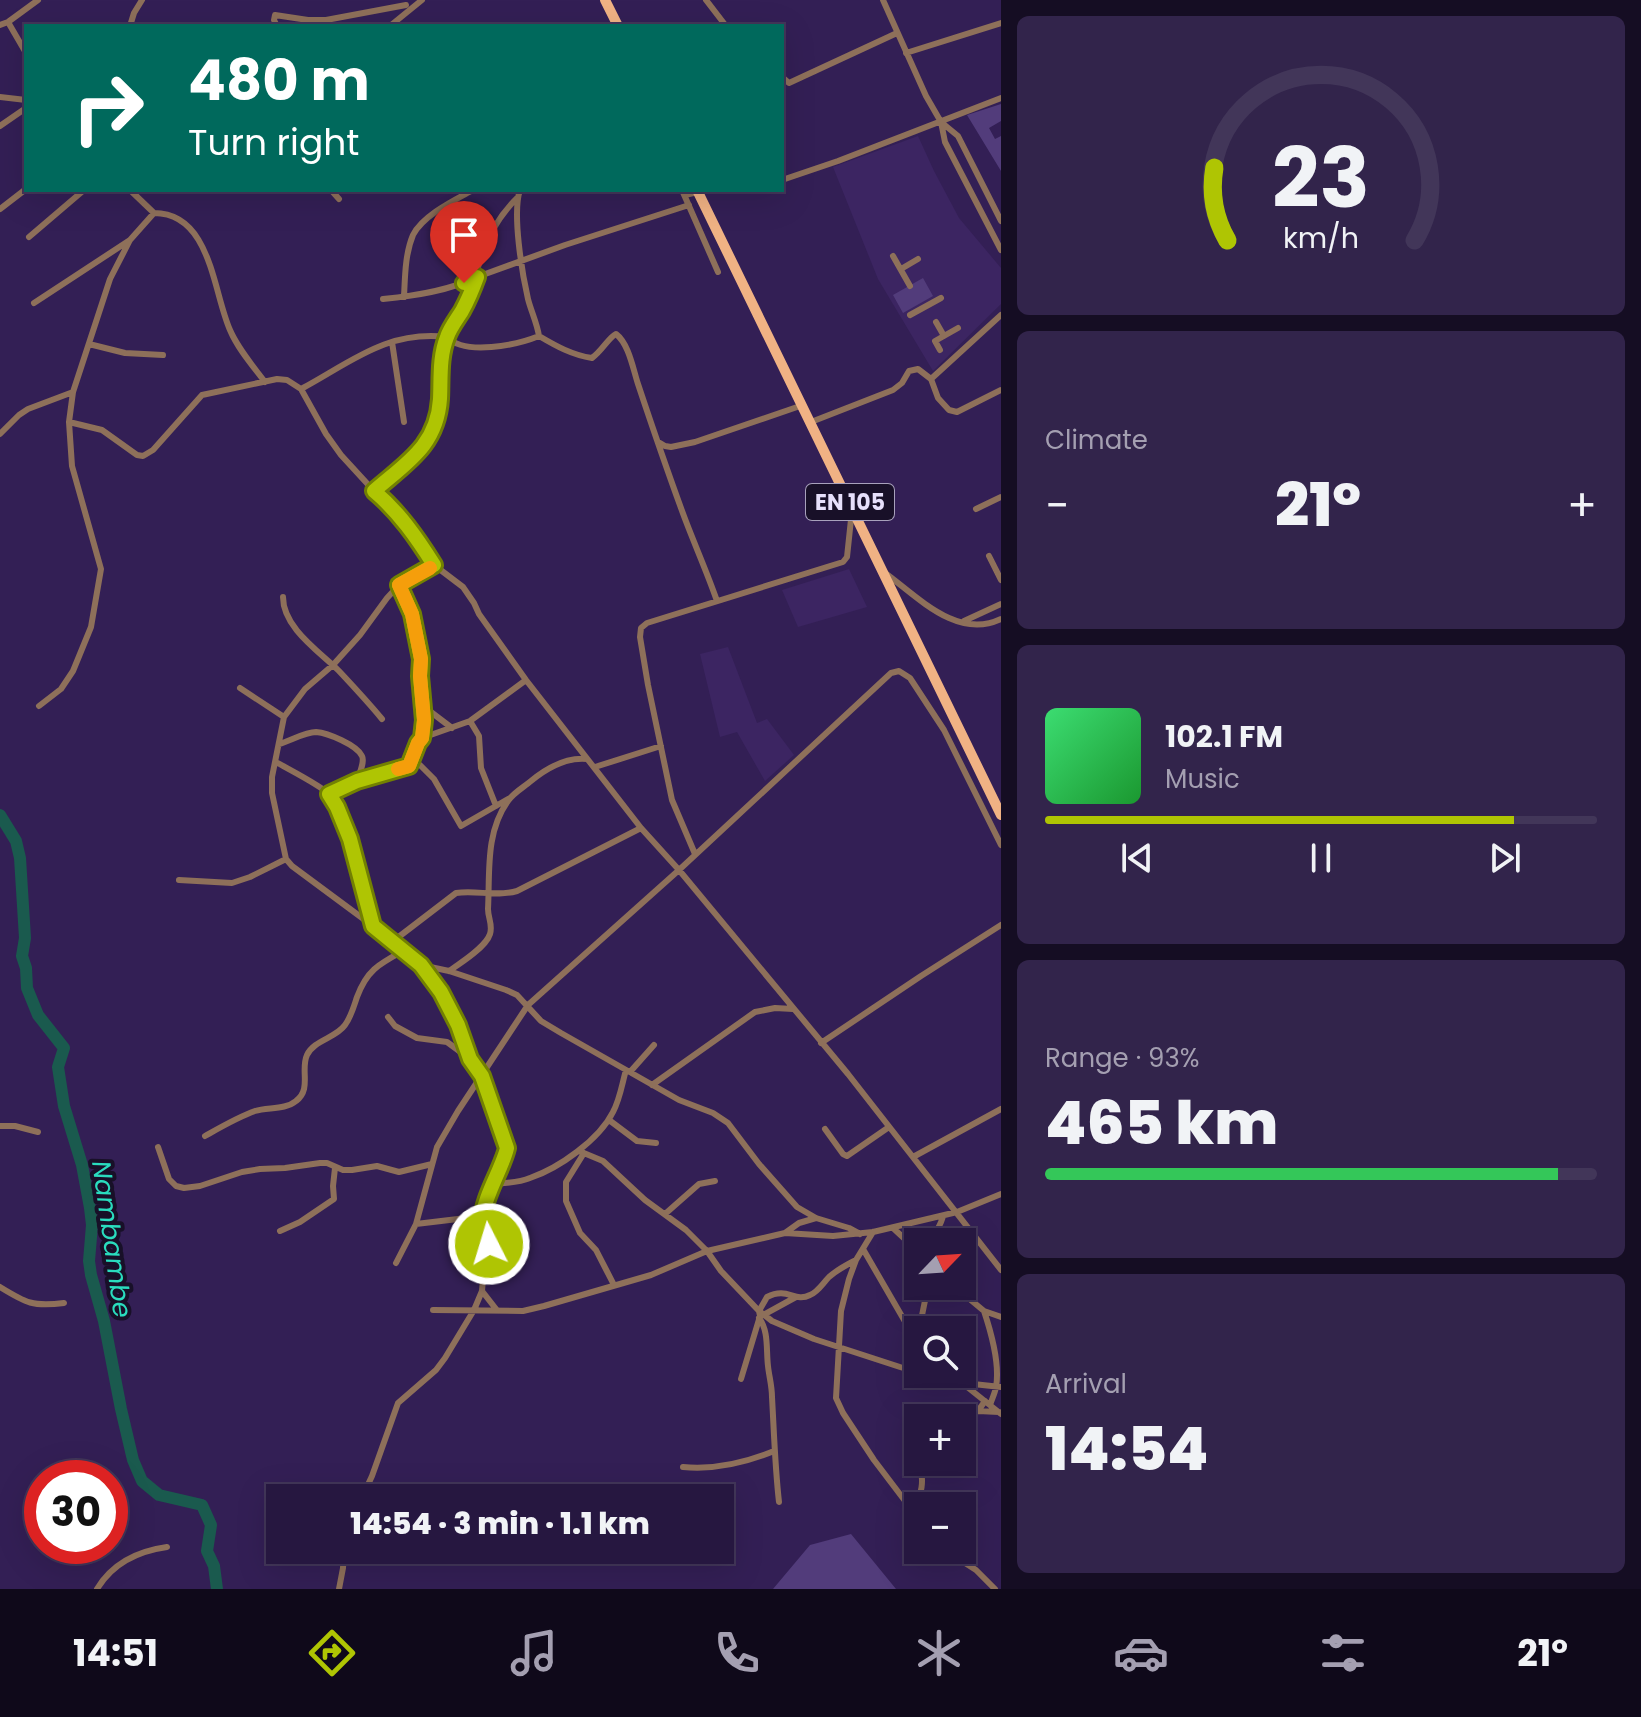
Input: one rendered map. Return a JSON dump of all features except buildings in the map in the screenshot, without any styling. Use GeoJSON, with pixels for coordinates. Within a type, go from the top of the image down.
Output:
{"type":"FeatureCollection","features":[{"type":"Feature","properties":{"kind":"main road"},"geometry":{"type":"LineString","coordinates":[[605,0],[617,24]]}},
{"type":"Feature","properties":{"kind":"main road","name":"EN 105"},"geometry":{"type":"LineString","coordinates":[[701,192],[1001,815]]}},
{"type":"Feature","properties":{"kind":"street"},"geometry":{"type":"LineString","coordinates":[[131,24],[142,0]]}},
{"type":"Feature","properties":{"kind":"street"},"geometry":{"type":"LineString","coordinates":[[276,24],[275,15],[326,20],[422,0]]}},
{"type":"Feature","properties":{"kind":"street"},"geometry":{"type":"LineString","coordinates":[[706,0],[724,24]]}},
{"type":"Feature","properties":{"kind":"street"},"geometry":{"type":"LineString","coordinates":[[883,0],[941,122],[945,142],[1001,250]]}},
{"type":"Feature","properties":{"kind":"street"},"geometry":{"type":"LineString","coordinates":[[24,50],[2,23],[34,1]]}},
{"type":"Feature","properties":{"kind":"street"},"geometry":{"type":"LineString","coordinates":[[392,24],[406,5]]}},
{"type":"Feature","properties":{"kind":"street"},"geometry":{"type":"LineString","coordinates":[[906,53],[1001,23]]}},
{"type":"Feature","properties":{"kind":"street"},"geometry":{"type":"LineString","coordinates":[[784,79],[789,83],[897,33]]}},
{"type":"Feature","properties":{"kind":"street"},"geometry":{"type":"LineString","coordinates":[[0,97],[24,100]]}},
{"type":"Feature","properties":{"kind":"street"},"geometry":{"type":"LineString","coordinates":[[784,179],[1001,98]]}},
{"type":"Feature","properties":{"kind":"street"},"geometry":{"type":"LineString","coordinates":[[0,126],[24,109]]}},
{"type":"Feature","properties":{"kind":"street"},"geometry":{"type":"LineString","coordinates":[[941,122],[958,136],[1001,221]]}},
{"type":"Feature","properties":{"kind":"street"},"geometry":{"type":"LineString","coordinates":[[0,209],[24,191]]}},
{"type":"Feature","properties":{"kind":"street"},"geometry":{"type":"LineString","coordinates":[[29,237],[82,192]]}},
{"type":"Feature","properties":{"kind":"street"},"geometry":{"type":"LineString","coordinates":[[132,192],[154,213],[176,218],[189,227],[205,249],[230,332],[265,382]]}},
{"type":"Feature","properties":{"kind":"street"},"geometry":{"type":"LineString","coordinates":[[333,192],[339,199]]}},
{"type":"Feature","properties":{"kind":"street"},"geometry":{"type":"LineString","coordinates":[[404,297],[413,235],[440,209],[470,192]]}},
{"type":"Feature","properties":{"kind":"street"},"geometry":{"type":"LineString","coordinates":[[519,192],[516,218],[528,299],[539,336],[560,349],[592,358],[602,351],[611,336],[616,334],[621,337],[679,505],[717,601]]}},
{"type":"Feature","properties":{"kind":"street"},"geometry":{"type":"LineString","coordinates":[[684,192],[718,272]]}},
{"type":"Feature","properties":{"kind":"street"},"geometry":{"type":"LineString","coordinates":[[374,491],[408,464],[429,437],[440,403],[441,367],[447,337],[472,291],[484,248],[501,213],[517,198]]}},
{"type":"Feature","properties":{"kind":"street"},"geometry":{"type":"LineString","coordinates":[[383,299],[464,283],[565,245],[689,205]]}},
{"type":"Feature","properties":{"kind":"street"},"geometry":{"type":"LineString","coordinates":[[39,706],[61,689],[73,671],[91,627],[101,569],[72,466],[69,422],[73,392],[110,279],[130,240],[154,213]]}},
{"type":"Feature","properties":{"kind":"street"},"geometry":{"type":"LineString","coordinates":[[34,303],[130,240]]}},
{"type":"Feature","properties":{"kind":"street"},"geometry":{"type":"LineString","coordinates":[[893,256],[910,286]]}},
{"type":"Feature","properties":{"kind":"street"},"geometry":{"type":"LineString","coordinates":[[901,269],[918,259]]}},
{"type":"Feature","properties":{"kind":"street"},"geometry":{"type":"LineString","coordinates":[[910,315],[941,298]]}},
{"type":"Feature","properties":{"kind":"street"},"geometry":{"type":"LineString","coordinates":[[931,379],[1001,315]]}},
{"type":"Feature","properties":{"kind":"street"},"geometry":{"type":"LineString","coordinates":[[936,322],[944,336]]}},
{"type":"Feature","properties":{"kind":"street"},"geometry":{"type":"LineString","coordinates":[[940,350],[935,341],[958,328]]}},
{"type":"Feature","properties":{"kind":"street"},"geometry":{"type":"LineString","coordinates":[[301,389],[359,354],[392,342],[430,335],[447,337]]}},
{"type":"Feature","properties":{"kind":"street"},"geometry":{"type":"LineString","coordinates":[[447,337],[450,342],[478,348],[539,336]]}},
{"type":"Feature","properties":{"kind":"street"},"geometry":{"type":"LineString","coordinates":[[392,342],[404,422]]}},
{"type":"Feature","properties":{"kind":"street"},"geometry":{"type":"LineString","coordinates":[[89,344],[125,353],[163,355]]}},
{"type":"Feature","properties":{"kind":"street"},"geometry":{"type":"LineString","coordinates":[[811,422],[893,390],[909,371],[918,369],[931,379],[938,398],[949,410],[957,412],[1001,390]]}},
{"type":"Feature","properties":{"kind":"street"},"geometry":{"type":"LineString","coordinates":[[69,422],[102,430],[143,456],[153,450],[202,395],[277,379],[287,380],[301,389],[341,455],[390,504],[434,565],[463,587],[526,680],[641,828],[848,1074],[1001,1270]]}},
{"type":"Feature","properties":{"kind":"street"},"geometry":{"type":"LineString","coordinates":[[0,434],[28,409],[73,392]]}},
{"type":"Feature","properties":{"kind":"street"},"geometry":{"type":"LineString","coordinates":[[658,440],[671,447],[695,442],[803,405]]}},
{"type":"Feature","properties":{"kind":"street"},"geometry":{"type":"LineString","coordinates":[[976,509],[1001,497]]}},
{"type":"Feature","properties":{"kind":"street"},"geometry":{"type":"LineString","coordinates":[[695,854],[672,800],[648,685],[641,628],[647,623],[843,562],[847,557],[852,508]]}},
{"type":"Feature","properties":{"kind":"street"},"geometry":{"type":"LineString","coordinates":[[989,556],[1001,580]]}},
{"type":"Feature","properties":{"kind":"street"},"geometry":{"type":"LineString","coordinates":[[368,1484],[398,1403],[436,1370],[445,1358],[482,1291],[489,1244],[483,1216],[507,1148],[482,1076],[470,1059],[458,1025],[441,992],[421,965],[286,859],[272,793],[272,777],[284,717],[305,689],[333,665],[399,585],[434,565]]}},
{"type":"Feature","properties":{"kind":"street"},"geometry":{"type":"LineString","coordinates":[[882,571],[944,616],[988,625],[1001,619]]}},
{"type":"Feature","properties":{"kind":"street"},"geometry":{"type":"LineString","coordinates":[[399,585],[412,614],[421,659],[422,738],[409,766]]}},
{"type":"Feature","properties":{"kind":"street"},"geometry":{"type":"LineString","coordinates":[[283,597],[284,609],[298,632],[382,719]]}},
{"type":"Feature","properties":{"kind":"street"},"geometry":{"type":"LineString","coordinates":[[964,621],[1001,604]]}},
{"type":"Feature","properties":{"kind":"street"},"geometry":{"type":"LineString","coordinates":[[396,1263],[416,1224],[437,1147],[528,1005],[891,673],[899,671],[910,678],[944,730],[1001,845]]}},
{"type":"Feature","properties":{"kind":"street"},"geometry":{"type":"LineString","coordinates":[[422,738],[470,721],[526,680]]}},
{"type":"Feature","properties":{"kind":"street"},"geometry":{"type":"LineString","coordinates":[[240,688],[284,717]]}},
{"type":"Feature","properties":{"kind":"street"},"geometry":{"type":"LineString","coordinates":[[423,706],[452,728]]}},
{"type":"Feature","properties":{"kind":"street"},"geometry":{"type":"LineString","coordinates":[[470,721],[479,736],[481,768],[496,806]]}},
{"type":"Feature","properties":{"kind":"street"},"geometry":{"type":"LineString","coordinates":[[944,730],[957,724]]}},
{"type":"Feature","properties":{"kind":"street"},"geometry":{"type":"LineString","coordinates":[[279,744],[316,732],[344,741],[361,754],[363,760],[357,781]]}},
{"type":"Feature","properties":{"kind":"street"},"geometry":{"type":"LineString","coordinates":[[595,767],[661,746]]}},
{"type":"Feature","properties":{"kind":"street"},"geometry":{"type":"LineString","coordinates":[[329,794],[357,781],[420,765],[434,779],[461,826],[566,759],[587,759]]}},
{"type":"Feature","properties":{"kind":"street"},"geometry":{"type":"LineString","coordinates":[[276,762],[329,794],[337,807],[350,839],[373,926]]}},
{"type":"Feature","properties":{"kind":"street"},"geometry":{"type":"LineString","coordinates":[[449,971],[488,939],[491,930],[488,914],[489,857],[498,819],[509,798]]}},
{"type":"Feature","properties":{"kind":"street"},"geometry":{"type":"LineString","coordinates":[[392,942],[456,893],[505,895],[517,891],[641,828]]}},
{"type":"Feature","properties":{"kind":"street"},"geometry":{"type":"LineString","coordinates":[[179,880],[232,883],[286,859]]}},
{"type":"Feature","properties":{"kind":"street"},"geometry":{"type":"LineString","coordinates":[[821,1043],[1001,925]]}},
{"type":"Feature","properties":{"kind":"street"},"geometry":{"type":"LineString","coordinates":[[205,1136],[257,1110],[276,1109],[296,1102],[303,1092],[306,1079],[307,1054],[344,1027],[369,972],[403,951]]}},
{"type":"Feature","properties":{"kind":"street"},"geometry":{"type":"LineString","coordinates":[[421,965],[449,971],[517,995],[541,1021],[679,1100],[713,1113],[728,1123],[797,1207],[816,1218],[860,1234]]}},
{"type":"Feature","properties":{"kind":"street"},"geometry":{"type":"LineString","coordinates":[[769,1008],[777,989]]}},
{"type":"Feature","properties":{"kind":"street"},"geometry":{"type":"LineString","coordinates":[[652,1085],[755,1012],[769,1008],[793,1010]]}},
{"type":"Feature","properties":{"kind":"street"},"geometry":{"type":"LineString","coordinates":[[388,1017],[395,1026],[417,1038],[447,1042],[470,1059]]}},
{"type":"Feature","properties":{"kind":"street"},"geometry":{"type":"LineString","coordinates":[[614,1285],[596,1250],[580,1233],[566,1201],[566,1182],[581,1152],[609,1120],[628,1071],[654,1045]]}},
{"type":"Feature","properties":{"kind":"street"},"geometry":{"type":"LineString","coordinates":[[913,1157],[1001,1109]]}},
{"type":"Feature","properties":{"kind":"street"},"geometry":{"type":"LineString","coordinates":[[609,1120],[637,1141],[656,1143]]}},
{"type":"Feature","properties":{"kind":"street"},"geometry":{"type":"LineString","coordinates":[[0,1126],[38,1132]]}},
{"type":"Feature","properties":{"kind":"street"},"geometry":{"type":"LineString","coordinates":[[825,1129],[847,1156],[889,1127]]}},
{"type":"Feature","properties":{"kind":"street"},"geometry":{"type":"LineString","coordinates":[[158,1147],[169,1179],[176,1186],[184,1188],[242,1172],[320,1163],[352,1170],[377,1166],[399,1172],[432,1164]]}},
{"type":"Feature","properties":{"kind":"street"},"geometry":{"type":"LineString","coordinates":[[493,1184],[530,1178],[581,1152],[603,1161],[645,1200],[686,1230],[760,1315],[839,1347],[904,1368]]}},
{"type":"Feature","properties":{"kind":"street"},"geometry":{"type":"LineString","coordinates":[[280,1231],[300,1222],[334,1199],[335,1168]]}},
{"type":"Feature","properties":{"kind":"street"},"geometry":{"type":"LineString","coordinates":[[665,1214],[699,1184],[715,1181]]}},
{"type":"Feature","properties":{"kind":"street"},"geometry":{"type":"LineString","coordinates":[[433,1310],[523,1311],[651,1275],[707,1251],[785,1233],[833,1236],[873,1232],[957,1212],[1001,1194]]}},
{"type":"Feature","properties":{"kind":"street"},"geometry":{"type":"LineString","coordinates":[[416,1224],[483,1216]]}},
{"type":"Feature","properties":{"kind":"street"},"geometry":{"type":"LineString","coordinates":[[939,1228],[943,1216]]}},
{"type":"Feature","properties":{"kind":"street"},"geometry":{"type":"LineString","coordinates":[[785,1233],[799,1223],[816,1218]]}},
{"type":"Feature","properties":{"kind":"street"},"geometry":{"type":"LineString","coordinates":[[892,1227],[904,1238]]}},
{"type":"Feature","properties":{"kind":"street"},"geometry":{"type":"LineString","coordinates":[[873,1232],[856,1260],[841,1311],[836,1398],[874,1460],[904,1500]]}},
{"type":"Feature","properties":{"kind":"street"},"geometry":{"type":"LineString","coordinates":[[863,1249],[905,1316]]}},
{"type":"Feature","properties":{"kind":"street"},"geometry":{"type":"LineString","coordinates":[[741,1379],[764,1300],[783,1292],[796,1297],[814,1294],[830,1276],[856,1260]]}},
{"type":"Feature","properties":{"kind":"street"},"geometry":{"type":"LineString","coordinates":[[0,1287],[32,1304],[64,1303]]}},
{"type":"Feature","properties":{"kind":"street"},"geometry":{"type":"LineString","coordinates":[[482,1291],[496,1309]]}},
{"type":"Feature","properties":{"kind":"street"},"geometry":{"type":"LineString","coordinates":[[760,1315],[796,1297]]}},
{"type":"Feature","properties":{"kind":"street"},"geometry":{"type":"LineString","coordinates":[[971,1300],[984,1311],[1000,1317],[990,1329]]}},
{"type":"Feature","properties":{"kind":"street"},"geometry":{"type":"LineString","coordinates":[[978,1411],[988,1403],[999,1386],[984,1311]]}},
{"type":"Feature","properties":{"kind":"street"},"geometry":{"type":"LineString","coordinates":[[760,1315],[766,1333],[779,1502]]}},
{"type":"Feature","properties":{"kind":"street"},"geometry":{"type":"LineString","coordinates":[[976,1384],[999,1386]]}},
{"type":"Feature","properties":{"kind":"street"},"geometry":{"type":"LineString","coordinates":[[970,1388],[1000,1413]]}},
{"type":"Feature","properties":{"kind":"street"},"geometry":{"type":"LineString","coordinates":[[978,1411],[1000,1413]]}},
{"type":"Feature","properties":{"kind":"street"},"geometry":{"type":"LineString","coordinates":[[683,1467],[746,1463],[774,1451]]}},
{"type":"Feature","properties":{"kind":"street"},"geometry":{"type":"LineString","coordinates":[[97,1589],[111,1570],[149,1549],[167,1547]]}},
{"type":"Feature","properties":{"kind":"street"},"geometry":{"type":"LineString","coordinates":[[339,1589],[343,1564]]}},
{"type":"Feature","properties":{"kind":"street"},"geometry":{"type":"LineString","coordinates":[[967,1564],[995,1589]]}},
{"type":"Feature","properties":{"kind":"shaded area"},"geometry":{"type":"Polygon","coordinates":[[[1001,104],[1001,121],[989,128],[995,139],[1001,136],[1001,171],[967,115],[1001,104]]]}},
{"type":"Feature","properties":{"kind":"shaded area"},"geometry":{"type":"Polygon","coordinates":[[[918,136],[959,218],[1001,268],[1001,304],[933,371],[878,279],[833,167],[918,136]]]}},
{"type":"Feature","properties":{"kind":"shaded area"},"geometry":{"type":"Polygon","coordinates":[[[923,278],[933,296],[903,313],[893,295],[923,278]]]}},
{"type":"Feature","properties":{"kind":"shaded area"},"geometry":{"type":"Polygon","coordinates":[[[849,569],[867,607],[798,627],[782,590],[849,569]]]}},
{"type":"Feature","properties":{"kind":"shaded area"},"geometry":{"type":"Polygon","coordinates":[[[728,647],[757,723],[767,719],[794,755],[765,781],[737,732],[720,737],[700,654],[728,647]]]}},
{"type":"Feature","properties":{"kind":"shaded area"},"geometry":{"type":"Polygon","coordinates":[[[851,1534],[896,1589],[773,1589],[810,1545],[851,1534]]]}},
{"type":"Feature","properties":{"kind":"waterway","name":"Nambambe"},"geometry":{"type":"LineString","coordinates":[[0,815],[16,841],[20,858],[25,938],[22,956],[27,988],[38,1015],[64,1048],[58,1067],[64,1106],[82,1165],[90,1208],[91,1275],[104,1321],[133,1460],[142,1481],[159,1495],[202,1505],[211,1525],[207,1551],[214,1566],[217,1589]]}},
{"type":"Feature","properties":{"kind":"slow traffic"},"geometry":{"type":"LineString","coordinates":[[398,769],[409,766],[422,738],[424,720],[418,638],[412,614],[399,585],[430,568]]}},
{"type":"Feature","properties":{"kind":"route"},"geometry":{"type":"LineString","coordinates":[[464,283],[477,277],[447,337],[441,367],[440,403],[429,437],[402,470],[374,491],[390,504],[409,527],[434,565],[399,585],[412,614],[418,638],[424,720],[422,738],[409,766],[357,781],[329,794],[350,839],[373,926],[421,965],[441,992],[458,1025],[470,1059],[482,1076],[507,1148],[483,1216],[489,1244]]}}]}
